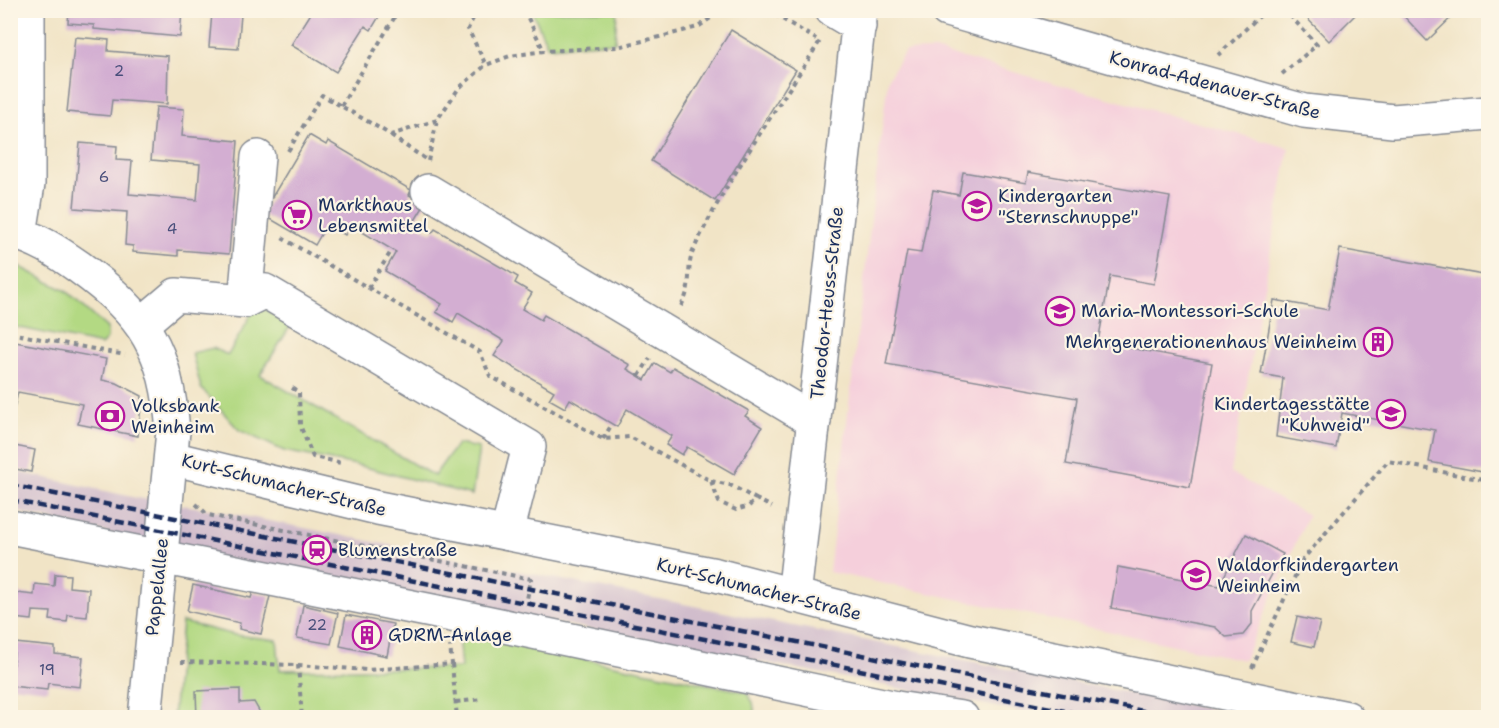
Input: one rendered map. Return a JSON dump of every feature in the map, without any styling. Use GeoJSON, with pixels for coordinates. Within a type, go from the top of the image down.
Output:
{"type":"FeatureCollection","features":[{"type":"Feature","properties":{"kind":"street"},"geometry":{"type":"LineString","coordinates":[[15,233],[28,184],[28,10]]}},
{"type":"Feature","properties":{"kind":"street","name":"Konrad-Adenauer-Straße"},"geometry":{"type":"LineString","coordinates":[[947,10],[1304,111],[1393,121],[1488,113]]}},
{"type":"Feature","properties":{"kind":"street","name":"Theodor-Heuss-Straße"},"geometry":{"type":"LineString","coordinates":[[794,596],[855,61],[850,16]]}},
{"type":"Feature","properties":{"kind":"street"},"geometry":{"type":"LineString","coordinates":[[245,301],[252,221],[270,159]]}},
{"type":"Feature","properties":{"kind":"street"},"geometry":{"type":"LineString","coordinates":[[428,176],[665,332],[814,421]]}},
{"type":"Feature","properties":{"kind":"street","name":"Pappelallee"},"geometry":{"type":"LineString","coordinates":[[15,233],[57,252],[104,285],[142,323],[161,362],[170,400],[171,458],[145,717]]}},
{"type":"Feature","properties":{"kind":"street"},"geometry":{"type":"LineString","coordinates":[[142,323],[176,295],[245,301],[265,291],[529,447],[507,533]]}},
{"type":"Feature","properties":{"kind":"street","name":"Kurt-Schumacher-Straße"},"geometry":{"type":"LineString","coordinates":[[171,458],[378,508],[716,576],[970,641],[1347,717]]}},
{"type":"Feature","properties":{"kind":"street"},"geometry":{"type":"LineString","coordinates":[[10,527],[447,614],[898,713]]}},
{"type":"Feature","properties":{"kind":"street"},"geometry":{"type":"LineString","coordinates":[[850,717],[898,713],[962,717]]}},
{"type":"Feature","properties":{"kind":"path"},"geometry":{"type":"LineString","coordinates":[[341,106],[399,10]]}},
{"type":"Feature","properties":{"kind":"path"},"geometry":{"type":"LineString","coordinates":[[477,10],[468,29],[486,65]]}},
{"type":"Feature","properties":{"kind":"path"},"geometry":{"type":"LineString","coordinates":[[524,10],[544,51]]}},
{"type":"Feature","properties":{"kind":"path"},"geometry":{"type":"LineString","coordinates":[[428,176],[438,120],[459,88],[486,65],[510,56],[544,51],[617,47],[698,27],[722,10]]}},
{"type":"Feature","properties":{"kind":"path"},"geometry":{"type":"LineString","coordinates":[[767,10],[855,61]]}},
{"type":"Feature","properties":{"kind":"path"},"geometry":{"type":"LineString","coordinates":[[1191,80],[1266,10]]}},
{"type":"Feature","properties":{"kind":"path"},"geometry":{"type":"LineString","coordinates":[[1254,98],[1317,45],[1285,10]]}},
{"type":"Feature","properties":{"kind":"path"},"geometry":{"type":"LineString","coordinates":[[665,332],[689,293],[692,252],[718,205],[820,41]]}},
{"type":"Feature","properties":{"kind":"path"},"geometry":{"type":"LineString","coordinates":[[270,159],[322,95],[391,135],[438,120]]}},
{"type":"Feature","properties":{"kind":"path"},"geometry":{"type":"LineString","coordinates":[[252,221],[480,352],[490,376],[603,439],[630,437],[711,481],[730,485],[802,523]]}},
{"type":"Feature","properties":{"kind":"path"},"geometry":{"type":"LineString","coordinates":[[368,288],[392,250]]}},
{"type":"Feature","properties":{"kind":"path"},"geometry":{"type":"LineString","coordinates":[[10,333],[161,362]]}},
{"type":"Feature","properties":{"kind":"path"},"geometry":{"type":"LineString","coordinates":[[603,439],[612,424]]}},
{"type":"Feature","properties":{"kind":"path"},"geometry":{"type":"LineString","coordinates":[[1239,696],[1303,559],[1388,461],[1488,482]]}},
{"type":"Feature","properties":{"kind":"path"},"geometry":{"type":"LineString","coordinates":[[711,481],[719,502],[736,510],[749,506],[756,499]]}},
{"type":"Feature","properties":{"kind":"path"},"geometry":{"type":"LineString","coordinates":[[190,510],[203,500]]}},
{"type":"Feature","properties":{"kind":"path"},"geometry":{"type":"LineString","coordinates":[[196,504],[208,515],[531,579]]}},
{"type":"Feature","properties":{"kind":"path"},"geometry":{"type":"LineString","coordinates":[[447,614],[457,717]]}},
{"type":"Feature","properties":{"kind":"path"},"geometry":{"type":"LineString","coordinates":[[150,662],[298,665],[367,670],[452,664]]}},
{"type":"Feature","properties":{"kind":"path"},"geometry":{"type":"LineString","coordinates":[[298,665],[302,717]]}},
{"type":"Feature","properties":{"kind":"path"},"geometry":{"type":"LineString","coordinates":[[456,702],[482,699]]}},
{"type":"Feature","properties":{"kind":"shaded area","name":"Maria-Montessori-Schule"},"geometry":{"type":"Polygon","coordinates":[[[934,50],[1289,148],[1231,473],[1308,515],[1244,660],[829,572],[888,78],[905,51],[934,50]]]}},
{"type":"Feature","properties":{"kind":"shaded area"},"geometry":{"type":"Polygon","coordinates":[[[10,470],[137,498],[209,509],[1249,717],[1049,717],[199,554],[11,510],[10,470]]]}},
{"type":"Feature","properties":{"kind":"green space"},"geometry":{"type":"Polygon","coordinates":[[[532,11],[617,11],[615,42],[548,47],[532,11]]]}},
{"type":"Feature","properties":{"kind":"green space"},"geometry":{"type":"Polygon","coordinates":[[[11,262],[66,291],[107,328],[107,339],[101,345],[11,326],[11,262]]]}},
{"type":"Feature","properties":{"kind":"green space"},"geometry":{"type":"Polygon","coordinates":[[[257,304],[291,325],[260,375],[434,476],[457,444],[479,448],[472,495],[357,465],[284,451],[239,430],[201,388],[192,353],[213,348],[228,355],[257,304]]]}},
{"type":"Feature","properties":{"kind":"green space"},"geometry":{"type":"Polygon","coordinates":[[[182,622],[235,635],[277,640],[280,670],[461,668],[458,633],[746,692],[753,702],[755,715],[753,718],[173,718],[182,622]]]}},
{"type":"Feature","properties":{"kind":"building"},"geometry":{"type":"Polygon","coordinates":[[[69,10],[182,10],[180,37],[94,29],[94,25],[68,23],[69,10]]]}},
{"type":"Feature","properties":{"kind":"building"},"geometry":{"type":"Polygon","coordinates":[[[310,10],[383,10],[371,30],[365,26],[336,72],[291,45],[310,15],[310,10]]]}},
{"type":"Feature","properties":{"kind":"building"},"geometry":{"type":"Polygon","coordinates":[[[1299,10],[1360,10],[1329,41],[1299,10]]]}},
{"type":"Feature","properties":{"kind":"building"},"geometry":{"type":"Polygon","coordinates":[[[1398,10],[1459,10],[1427,41],[1398,10]]]}},
{"type":"Feature","properties":{"kind":"building"},"geometry":{"type":"Polygon","coordinates":[[[212,13],[241,15],[238,49],[209,47],[212,13]]]}},
{"type":"Feature","properties":{"kind":"building"},"geometry":{"type":"Polygon","coordinates":[[[731,30],[796,70],[715,201],[651,161],[731,30]]]}},
{"type":"Feature","properties":{"kind":"building"},"geometry":{"type":"Polygon","coordinates":[[[75,37],[109,40],[108,51],[168,56],[167,104],[112,100],[110,116],[67,112],[75,37]]]}},
{"type":"Feature","properties":{"kind":"building"},"geometry":{"type":"Polygon","coordinates":[[[156,107],[184,109],[182,136],[238,141],[229,254],[178,250],[178,256],[133,252],[133,246],[125,245],[127,212],[74,208],[80,143],[117,146],[116,160],[132,161],[129,194],[197,200],[200,164],[151,160],[156,107]]]}},
{"type":"Feature","properties":{"kind":"building"},"geometry":{"type":"Polygon","coordinates":[[[309,135],[326,145],[328,141],[411,190],[409,195],[425,204],[414,222],[432,233],[435,229],[518,277],[515,283],[532,293],[522,309],[541,320],[544,315],[630,365],[627,369],[645,380],[655,363],[670,372],[673,367],[749,411],[745,416],[762,427],[734,474],[687,447],[682,455],[666,445],[672,436],[627,409],[617,427],[570,399],[565,408],[549,399],[554,391],[494,356],[504,341],[458,313],[453,322],[436,312],[442,304],[385,271],[396,252],[351,225],[345,235],[327,224],[315,245],[262,214],[309,135]]]}},
{"type":"Feature","properties":{"kind":"building"},"geometry":{"type":"Polygon","coordinates":[[[963,172],[1026,183],[1028,172],[1170,197],[1154,284],[1110,276],[1098,342],[1212,363],[1190,487],[1066,464],[1077,398],[886,364],[907,251],[921,253],[933,190],[959,195],[963,172]]]}},
{"type":"Feature","properties":{"kind":"building","name":"Mehrgenerationenhaus Weinheim"},"geometry":{"type":"Polygon","coordinates":[[[1340,249],[1488,276],[1488,473],[1429,462],[1435,430],[1342,413],[1336,448],[1276,437],[1283,378],[1261,374],[1274,300],[1328,310],[1340,249]]]}},
{"type":"Feature","properties":{"kind":"building"},"geometry":{"type":"Polygon","coordinates":[[[10,341],[106,359],[102,380],[117,383],[142,396],[138,436],[78,424],[82,404],[18,392],[10,426],[10,341]]]}},
{"type":"Feature","properties":{"kind":"building"},"geometry":{"type":"Polygon","coordinates":[[[10,445],[35,450],[31,472],[10,468],[10,445]]]}},
{"type":"Feature","properties":{"kind":"building"},"geometry":{"type":"Polygon","coordinates":[[[1246,534],[1283,554],[1252,611],[1252,624],[1243,635],[1226,637],[1215,627],[1111,608],[1118,567],[1219,586],[1246,534]]]}},
{"type":"Feature","properties":{"kind":"building"},"geometry":{"type":"Polygon","coordinates":[[[55,574],[70,575],[69,587],[89,589],[87,617],[68,615],[67,622],[50,620],[51,612],[33,611],[32,620],[14,618],[17,593],[34,595],[35,584],[54,586],[55,574]]]}},
{"type":"Feature","properties":{"kind":"building"},"geometry":{"type":"Polygon","coordinates":[[[193,585],[251,598],[253,592],[270,596],[261,634],[239,629],[240,623],[187,611],[193,585]]]}},
{"type":"Feature","properties":{"kind":"building"},"geometry":{"type":"Polygon","coordinates":[[[303,605],[338,613],[331,644],[297,638],[303,605]]]}},
{"type":"Feature","properties":{"kind":"building","name":"GDRM-Anlage"},"geometry":{"type":"Polygon","coordinates":[[[346,615],[393,624],[387,656],[340,646],[346,615]]]}},
{"type":"Feature","properties":{"kind":"building"},"geometry":{"type":"Polygon","coordinates":[[[1297,617],[1320,622],[1314,647],[1291,642],[1297,617]]]}},
{"type":"Feature","properties":{"kind":"building"},"geometry":{"type":"Polygon","coordinates":[[[15,643],[55,647],[55,654],[83,657],[80,687],[48,683],[47,690],[11,686],[15,643]]]}},
{"type":"Feature","properties":{"kind":"building"},"geometry":{"type":"Polygon","coordinates":[[[240,689],[240,703],[254,702],[263,718],[197,718],[196,691],[240,689]]]}},
{"type":"Feature","properties":{"kind":"railway"},"geometry":{"type":"LineString","coordinates":[[10,485],[1178,718]]}},
{"type":"Feature","properties":{"kind":"railway"},"geometry":{"type":"LineString","coordinates":[[10,500],[1100,718]]}},
{"type":"Feature","properties":{"kind":"place","name":"Kindergarten \"Sternschnuppe\""},"geometry":{"type":"Point","coordinates":[977,206]}},
{"type":"Feature","properties":{"kind":"place","name":"Markthaus Lebensmittel"},"geometry":{"type":"Point","coordinates":[297,215]}},
{"type":"Feature","properties":{"kind":"place","name":"Maria-Montessori-Schule"},"geometry":{"type":"Point","coordinates":[1060,311]}},
{"type":"Feature","properties":{"kind":"place","name":"Mehrgenerationenhaus Weinheim"},"geometry":{"type":"Point","coordinates":[1378,342]}},
{"type":"Feature","properties":{"kind":"place","name":"Kindertagesstätte \"Kuhweid\""},"geometry":{"type":"Point","coordinates":[1391,414]}},
{"type":"Feature","properties":{"kind":"place","name":"Volksbank Weinheim"},"geometry":{"type":"Point","coordinates":[110,416]}},
{"type":"Feature","properties":{"kind":"place","name":"Blumenstraße"},"geometry":{"type":"Point","coordinates":[317,550]}},
{"type":"Feature","properties":{"kind":"place","name":"Waldorfkindergarten Weinheim"},"geometry":{"type":"Point","coordinates":[1196,575]}},
{"type":"Feature","properties":{"kind":"place","name":"GDRM-Anlage"},"geometry":{"type":"Point","coordinates":[367,635]}}]}
